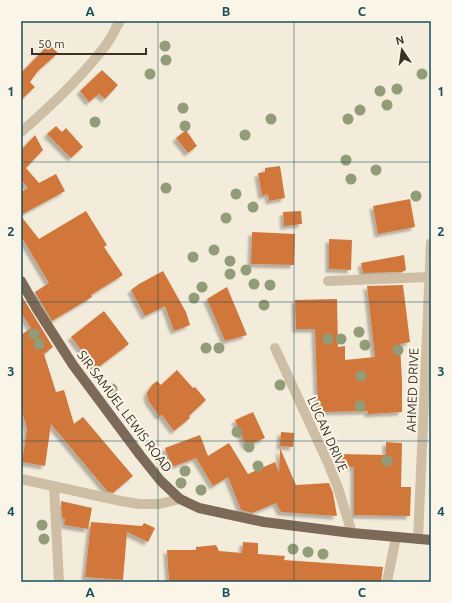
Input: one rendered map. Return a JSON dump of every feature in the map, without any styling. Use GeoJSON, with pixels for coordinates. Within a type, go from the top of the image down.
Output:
{"type":"FeatureCollection","features":[{"type":"Feature","properties":{"kind":"main road","name":"SIR SAMUEL LEWIS ROAD"},"geometry":{"type":"LineString","coordinates":[[21,282],[73,365],[140,455],[160,480],[180,499],[199,508],[264,522],[352,534],[431,540]]}},
{"type":"Feature","properties":{"kind":"street"},"geometry":{"type":"LineString","coordinates":[[21,132],[46,110],[82,74],[107,44],[120,21]]}},
{"type":"Feature","properties":{"kind":"street","name":"AHMED DRIVE"},"geometry":{"type":"LineString","coordinates":[[418,539],[431,243]]}},
{"type":"Feature","properties":{"kind":"street"},"geometry":{"type":"LineString","coordinates":[[328,281],[430,277]]}},
{"type":"Feature","properties":{"kind":"street","name":"LUCAN DRIVE"},"geometry":{"type":"LineString","coordinates":[[275,348],[328,463],[338,488],[352,534]]}},
{"type":"Feature","properties":{"kind":"street"},"geometry":{"type":"LineString","coordinates":[[21,479],[139,504],[159,504],[180,499]]}},
{"type":"Feature","properties":{"kind":"street"},"geometry":{"type":"LineString","coordinates":[[54,486],[59,582]]}},
{"type":"Feature","properties":{"kind":"street"},"geometry":{"type":"LineString","coordinates":[[387,582],[396,537]]}},
{"type":"Feature","properties":{"kind":"building"},"geometry":{"type":"Polygon","coordinates":[[[49,44],[58,53],[38,71],[30,82],[35,87],[21,100],[21,72],[49,44]]]}},
{"type":"Feature","properties":{"kind":"building"},"geometry":{"type":"Polygon","coordinates":[[[102,70],[118,85],[105,99],[99,94],[89,102],[80,91],[102,70]]]}},
{"type":"Feature","properties":{"kind":"building"},"geometry":{"type":"Polygon","coordinates":[[[56,126],[62,132],[66,128],[83,147],[71,158],[47,134],[56,126]]]}},
{"type":"Feature","properties":{"kind":"building"},"geometry":{"type":"Polygon","coordinates":[[[186,130],[197,146],[188,153],[176,138],[186,130]]]}},
{"type":"Feature","properties":{"kind":"building"},"geometry":{"type":"Polygon","coordinates":[[[35,135],[43,150],[26,168],[39,183],[56,174],[65,191],[21,215],[21,192],[28,188],[21,180],[21,150],[35,135]]]}},
{"type":"Feature","properties":{"kind":"building"},"geometry":{"type":"Polygon","coordinates":[[[280,166],[285,198],[269,201],[268,194],[262,196],[258,173],[265,172],[265,168],[280,166]]]}},
{"type":"Feature","properties":{"kind":"building"},"geometry":{"type":"Polygon","coordinates":[[[410,199],[415,227],[378,234],[373,206],[410,199]]]}},
{"type":"Feature","properties":{"kind":"building"},"geometry":{"type":"Polygon","coordinates":[[[86,211],[107,245],[104,247],[123,275],[91,295],[92,297],[52,321],[35,292],[49,283],[21,236],[21,216],[39,239],[86,211]]]}},
{"type":"Feature","properties":{"kind":"building"},"geometry":{"type":"Polygon","coordinates":[[[301,211],[302,224],[284,226],[283,212],[301,211]]]}},
{"type":"Feature","properties":{"kind":"building"},"geometry":{"type":"Polygon","coordinates":[[[252,232],[295,234],[294,265],[251,264],[252,232]]]}},
{"type":"Feature","properties":{"kind":"building"},"geometry":{"type":"Polygon","coordinates":[[[329,239],[352,240],[351,270],[329,269],[329,239]]]}},
{"type":"Feature","properties":{"kind":"building"},"geometry":{"type":"Polygon","coordinates":[[[404,255],[406,270],[402,272],[363,273],[361,263],[404,255]]]}},
{"type":"Feature","properties":{"kind":"building"},"geometry":{"type":"Polygon","coordinates":[[[163,271],[186,312],[190,325],[174,331],[165,306],[145,316],[131,290],[163,271]]]}},
{"type":"Feature","properties":{"kind":"building"},"geometry":{"type":"Polygon","coordinates":[[[403,285],[410,342],[400,344],[402,412],[368,414],[368,411],[318,412],[315,329],[296,329],[295,300],[337,299],[338,347],[345,346],[345,360],[375,357],[367,286],[403,285]]]}},
{"type":"Feature","properties":{"kind":"building"},"geometry":{"type":"Polygon","coordinates":[[[227,287],[247,335],[225,341],[207,299],[227,287]]]}},
{"type":"Feature","properties":{"kind":"building"},"geometry":{"type":"Polygon","coordinates":[[[23,298],[53,347],[44,354],[56,392],[64,390],[74,424],[83,417],[133,476],[113,493],[107,491],[51,424],[45,466],[22,462],[27,429],[21,408],[21,335],[31,328],[21,313],[21,300],[23,298]]]}},
{"type":"Feature","properties":{"kind":"building"},"geometry":{"type":"Polygon","coordinates":[[[104,311],[129,344],[96,369],[71,337],[104,311]]]}},
{"type":"Feature","properties":{"kind":"building"},"geometry":{"type":"Polygon","coordinates":[[[177,370],[206,400],[189,416],[190,418],[174,431],[162,415],[159,416],[148,400],[147,393],[152,385],[157,381],[161,385],[177,370]]]}},
{"type":"Feature","properties":{"kind":"building"},"geometry":{"type":"Polygon","coordinates":[[[253,412],[265,438],[246,446],[235,420],[253,412]]]}},
{"type":"Feature","properties":{"kind":"building"},"geometry":{"type":"Polygon","coordinates":[[[281,432],[294,433],[293,447],[280,446],[281,432]]]}},
{"type":"Feature","properties":{"kind":"building"},"geometry":{"type":"Polygon","coordinates":[[[200,435],[208,456],[229,443],[248,474],[275,462],[279,472],[280,448],[296,485],[329,483],[333,493],[337,516],[281,512],[276,503],[252,513],[241,510],[228,477],[213,486],[196,458],[172,467],[165,448],[200,435]]]}},
{"type":"Feature","properties":{"kind":"building"},"geometry":{"type":"Polygon","coordinates":[[[386,442],[402,443],[401,487],[411,487],[410,516],[354,515],[354,467],[340,466],[340,454],[386,455],[386,442]]]}},
{"type":"Feature","properties":{"kind":"building"},"geometry":{"type":"Polygon","coordinates":[[[61,501],[92,508],[88,529],[64,525],[65,519],[62,518],[61,501]]]}},
{"type":"Feature","properties":{"kind":"building"},"geometry":{"type":"Polygon","coordinates":[[[91,522],[142,526],[144,523],[155,528],[148,542],[127,532],[123,580],[85,577],[91,522]]]}},
{"type":"Feature","properties":{"kind":"building"},"geometry":{"type":"Polygon","coordinates":[[[243,542],[258,543],[258,554],[285,556],[284,560],[383,567],[381,582],[169,582],[167,550],[196,550],[196,547],[216,545],[219,551],[242,553],[243,542]]]}}]}
